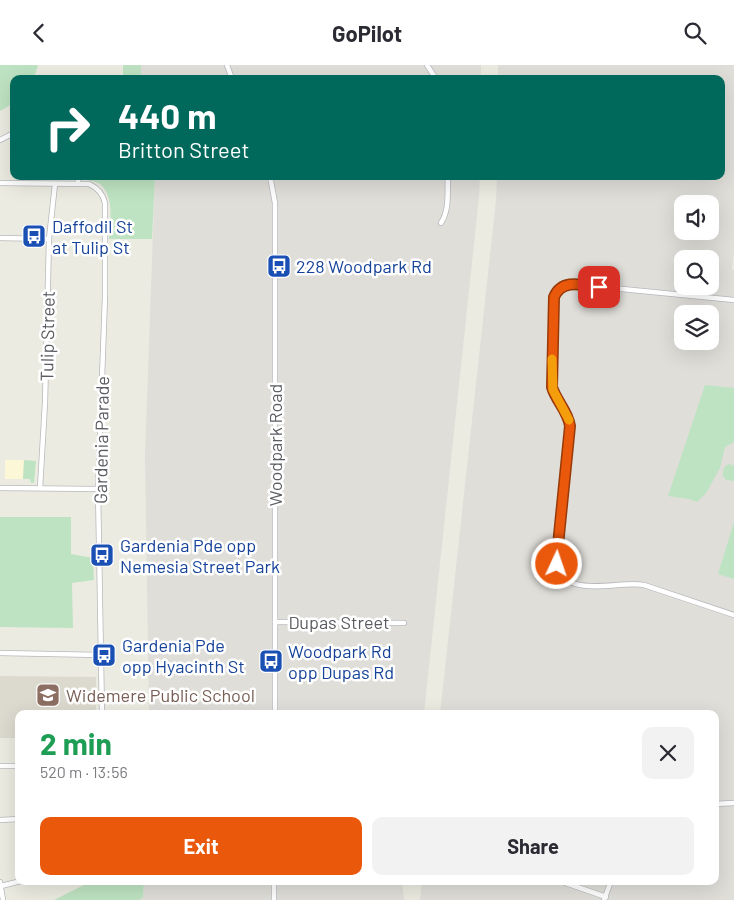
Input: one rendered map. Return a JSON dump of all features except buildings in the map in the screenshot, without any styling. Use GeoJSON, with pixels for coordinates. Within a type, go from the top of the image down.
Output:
{"type":"FeatureCollection","features":[{"type":"Feature","properties":{"kind":"street","name":"Woodpark Road"},"geometry":{"type":"LineString","coordinates":[[271,180],[275,203],[274,710]]}},
{"type":"Feature","properties":{"kind":"street"},"geometry":{"type":"LineString","coordinates":[[441,223],[447,205],[448,180]]}},
{"type":"Feature","properties":{"kind":"street","name":"Gardenia Parade"},"geometry":{"type":"LineString","coordinates":[[0,183],[89,185],[96,188],[102,194],[105,203],[105,296],[98,489],[102,710]]}},
{"type":"Feature","properties":{"kind":"street","name":"Tulip Street"},"geometry":{"type":"LineString","coordinates":[[40,488],[45,403],[49,239],[55,184]]}},
{"type":"Feature","properties":{"kind":"street"},"geometry":{"type":"LineString","coordinates":[[0,239],[49,239]]}},
{"type":"Feature","properties":{"kind":"street"},"geometry":{"type":"LineString","coordinates":[[734,300],[571,284],[558,288],[553,301],[552,384],[554,394],[566,411],[570,426],[557,555],[560,571],[568,581],[578,585],[644,585],[734,615]]}},
{"type":"Feature","properties":{"kind":"street"},"geometry":{"type":"LineString","coordinates":[[0,488],[98,489]]}},
{"type":"Feature","properties":{"kind":"street","name":"Dupas Street"},"geometry":{"type":"LineString","coordinates":[[275,622],[404,623]]}},
{"type":"Feature","properties":{"kind":"street"},"geometry":{"type":"LineString","coordinates":[[0,653],[101,655]]}},
{"type":"Feature","properties":{"kind":"street"},"geometry":{"type":"LineString","coordinates":[[0,766],[15,766]]}},
{"type":"Feature","properties":{"kind":"street"},"geometry":{"type":"LineString","coordinates":[[719,805],[734,803]]}},
{"type":"Feature","properties":{"kind":"street"},"geometry":{"type":"LineString","coordinates":[[0,820],[15,819]]}},
{"type":"Feature","properties":{"kind":"street"},"geometry":{"type":"LineString","coordinates":[[3,900],[1,884],[15,882]]}},
{"type":"Feature","properties":{"kind":"street"},"geometry":{"type":"LineString","coordinates":[[274,885],[274,900]]}},
{"type":"Feature","properties":{"kind":"street"},"geometry":{"type":"LineString","coordinates":[[571,885],[605,898],[610,885]]}},
{"type":"Feature","properties":{"kind":"shaded area"},"geometry":{"type":"Polygon","coordinates":[[[141,65],[481,65],[481,75],[141,75],[141,65]]]}},
{"type":"Feature","properties":{"kind":"shaded area"},"geometry":{"type":"Polygon","coordinates":[[[498,65],[734,65],[734,251],[732,270],[734,270],[734,900],[420,900],[422,885],[719,885],[719,710],[440,710],[497,180],[725,180],[725,75],[498,75],[498,65]]]}},
{"type":"Feature","properties":{"kind":"shaded area"},"geometry":{"type":"Polygon","coordinates":[[[155,180],[480,180],[424,710],[149,710],[145,454],[155,180]]]}},
{"type":"Feature","properties":{"kind":"shaded area"},"geometry":{"type":"Polygon","coordinates":[[[5,460],[24,460],[23,479],[5,479],[5,460]]]}},
{"type":"Feature","properties":{"kind":"shaded area","name":"Widemere Public School"},"geometry":{"type":"Polygon","coordinates":[[[0,676],[96,677],[96,710],[15,710],[15,738],[0,738],[0,676]]]}},
{"type":"Feature","properties":{"kind":"shaded area"},"geometry":{"type":"Polygon","coordinates":[[[144,885],[402,885],[404,900],[139,900],[143,898],[144,885]]]}},
{"type":"Feature","properties":{"kind":"green space"},"geometry":{"type":"Polygon","coordinates":[[[0,65],[38,65],[34,75],[10,75],[10,105],[0,111],[0,65]]]}},
{"type":"Feature","properties":{"kind":"green space"},"geometry":{"type":"Polygon","coordinates":[[[123,65],[141,65],[141,75],[123,75],[123,65]]]}},
{"type":"Feature","properties":{"kind":"green space"},"geometry":{"type":"Polygon","coordinates":[[[89,180],[155,180],[152,239],[109,239],[110,203],[105,189],[89,180]]]}},
{"type":"Feature","properties":{"kind":"green space"},"geometry":{"type":"Polygon","coordinates":[[[705,385],[734,388],[734,442],[725,447],[720,468],[706,493],[697,502],[668,496],[705,385]]]}},
{"type":"Feature","properties":{"kind":"green space"},"geometry":{"type":"Polygon","coordinates":[[[24,460],[36,461],[34,483],[31,483],[30,479],[23,479],[24,460]]]}},
{"type":"Feature","properties":{"kind":"green space"},"geometry":{"type":"Polygon","coordinates":[[[729,464],[734,466],[734,481],[726,480],[723,476],[724,467],[729,464]]]}},
{"type":"Feature","properties":{"kind":"green space"},"geometry":{"type":"Polygon","coordinates":[[[0,517],[71,517],[71,554],[93,558],[94,580],[72,583],[73,628],[0,627],[0,517]]]}},
{"type":"Feature","properties":{"kind":"green space"},"geometry":{"type":"Polygon","coordinates":[[[734,522],[734,579],[718,574],[734,522]]]}},
{"type":"Feature","properties":{"kind":"green space"},"geometry":{"type":"Polygon","coordinates":[[[84,885],[144,885],[143,898],[139,900],[54,900],[84,885]]]}},
{"type":"Feature","properties":{"kind":"slow traffic"},"geometry":{"type":"LineString","coordinates":[[552,359],[553,390],[566,411],[569,420]]}},
{"type":"Feature","properties":{"kind":"place","name":"Daffodil St at Tulip St"},"geometry":{"type":"Point","coordinates":[34,236]}},
{"type":"Feature","properties":{"kind":"place","name":"228 Woodpark Rd"},"geometry":{"type":"Point","coordinates":[279,266]}},
{"type":"Feature","properties":{"kind":"place","name":"Gardenia Pde opp Nemesia Street Park"},"geometry":{"type":"Point","coordinates":[102,555]}},
{"type":"Feature","properties":{"kind":"place","name":"Gardenia Pde opp Hyacinth St"},"geometry":{"type":"Point","coordinates":[104,655]}},
{"type":"Feature","properties":{"kind":"place","name":"Woodpark Rd opp Dupas Rd"},"geometry":{"type":"Point","coordinates":[271,661]}},
{"type":"Feature","properties":{"kind":"place","name":"Widemere Public School"},"geometry":{"type":"Point","coordinates":[48,695]}},
{"type":"Feature","properties":{"kind":"route"},"geometry":{"type":"LineString","coordinates":[[557,564],[570,421],[566,411],[554,394],[552,387],[553,301],[555,293],[563,285],[599,287]]}}]}
